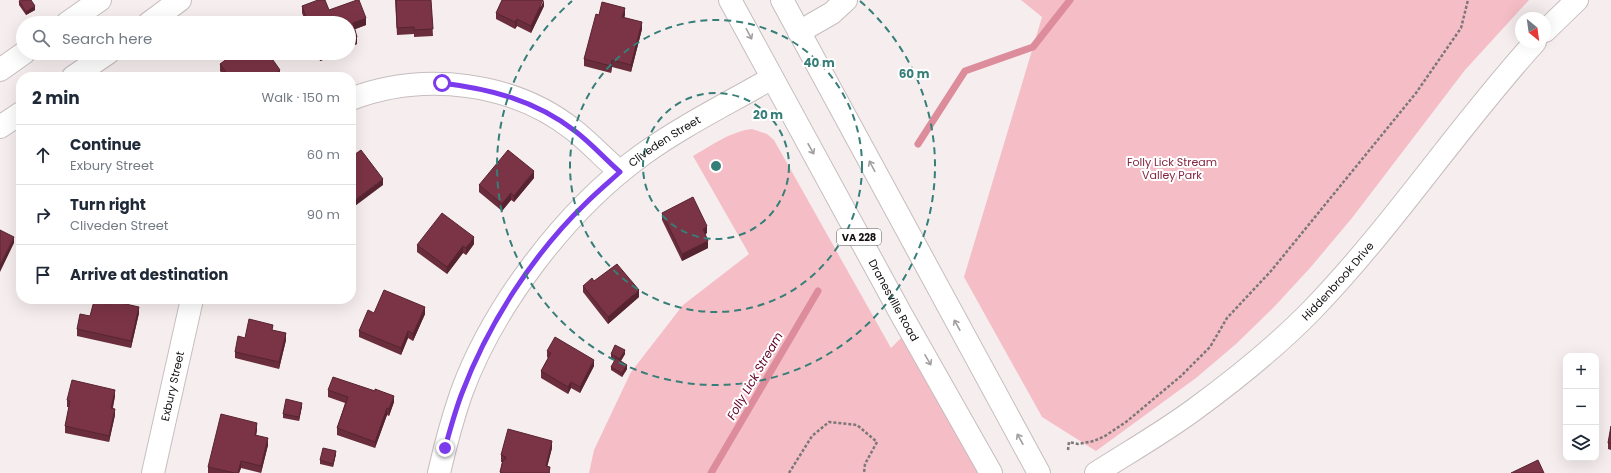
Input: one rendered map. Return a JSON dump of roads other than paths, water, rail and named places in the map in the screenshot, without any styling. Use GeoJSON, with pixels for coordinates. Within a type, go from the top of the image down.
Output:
{"type":"FeatureCollection","features":[{"type":"Feature","properties":{"kind":"street"},"geometry":{"type":"LineString","coordinates":[[77,16],[100,0]]}},
{"type":"Feature","properties":{"kind":"street"},"geometry":{"type":"LineString","coordinates":[[158,16],[180,0]]}},
{"type":"Feature","properties":{"kind":"street","name":"Dranesville Road"},"geometry":{"type":"LineString","coordinates":[[730,0],[991,473]]}},
{"type":"Feature","properties":{"kind":"street"},"geometry":{"type":"LineString","coordinates":[[782,0],[1039,473]]}},
{"type":"Feature","properties":{"kind":"street"},"geometry":{"type":"LineString","coordinates":[[799,32],[832,13],[846,0]]}},
{"type":"Feature","properties":{"kind":"street"},"geometry":{"type":"LineString","coordinates":[[1551,26],[1577,0]]}},
{"type":"Feature","properties":{"kind":"street","name":"Hiddenbrook Drive"},"geometry":{"type":"LineString","coordinates":[[1096,473],[1194,410],[1252,365],[1311,311],[1370,246],[1510,70],[1530,48]]}},
{"type":"Feature","properties":{"kind":"street"},"geometry":{"type":"LineString","coordinates":[[0,70],[16,59]]}},
{"type":"Feature","properties":{"kind":"street"},"geometry":{"type":"LineString","coordinates":[[80,72],[98,60]]}},
{"type":"Feature","properties":{"kind":"street","name":"Cliveden Street"},"geometry":{"type":"LineString","coordinates":[[439,473],[461,394],[477,357],[508,301],[550,244],[586,203],[620,172],[642,155],[772,78]]}},
{"type":"Feature","properties":{"kind":"street"},"geometry":{"type":"LineString","coordinates":[[356,97],[363,94],[404,86],[442,83],[485,89],[542,110],[575,131],[620,172]]}},
{"type":"Feature","properties":{"kind":"street"},"geometry":{"type":"LineString","coordinates":[[0,127],[16,116]]}},
{"type":"Feature","properties":{"kind":"street","name":"Exbury Street"},"geometry":{"type":"LineString","coordinates":[[152,473],[191,304]]}},
{"type":"Feature","properties":{"kind":"waterway","name":"Folly Lick Stream"},"geometry":{"type":"LineString","coordinates":[[918,144],[965,71],[1033,47],[1070,0]]}},
{"type":"Feature","properties":{"kind":"waterway","name":"Folly Lick Stream"},"geometry":{"type":"LineString","coordinates":[[711,473],[818,291]]}},
{"type":"Feature","properties":{"kind":"park label","name":"Folly Lick Stream Valley Park"},"geometry":{"type":"Point","coordinates":[1172,168]}}]}
